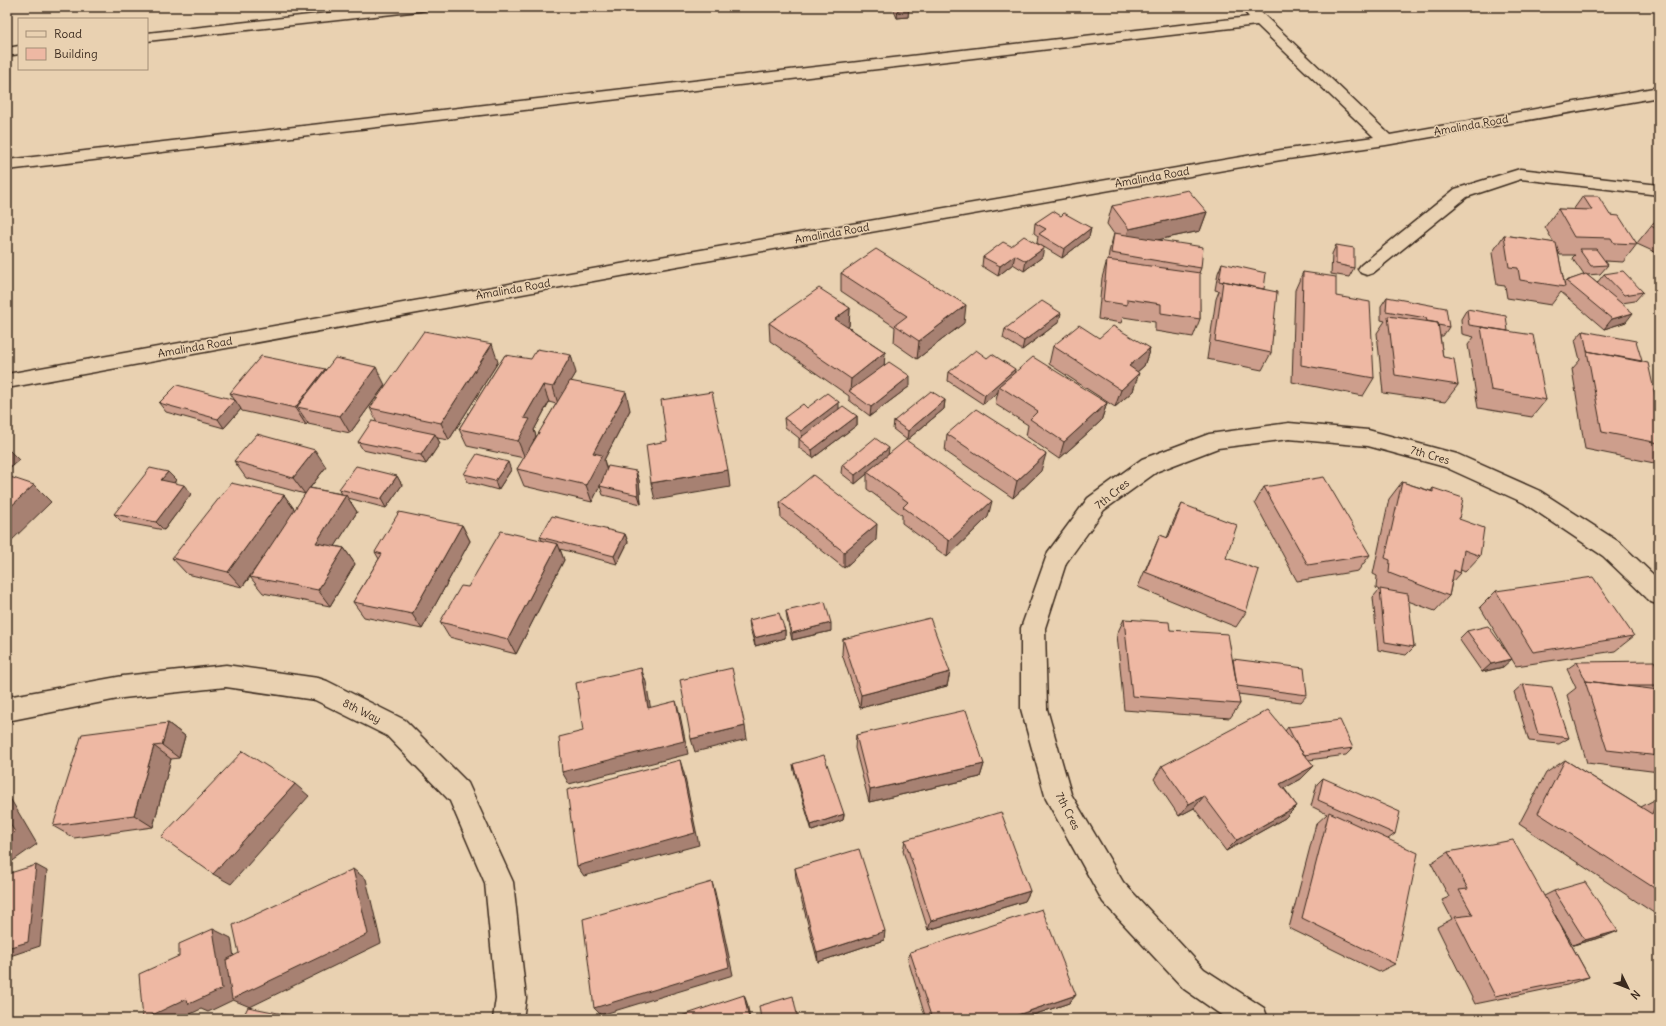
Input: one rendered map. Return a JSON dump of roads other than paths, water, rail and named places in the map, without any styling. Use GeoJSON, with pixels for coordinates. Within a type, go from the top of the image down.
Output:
{"type":"FeatureCollection","features":[{"type":"Feature","properties":{"kind":"street"},"geometry":{"type":"LineString","coordinates":[[148,37],[420,7]]}},
{"type":"Feature","properties":{"kind":"street"},"geometry":{"type":"LineString","coordinates":[[1247,7],[1386,140]]}},
{"type":"Feature","properties":{"kind":"street"},"geometry":{"type":"LineString","coordinates":[[7,165],[1261,20]]}},
{"type":"Feature","properties":{"kind":"street"},"geometry":{"type":"LineString","coordinates":[[7,52],[18,50]]}},
{"type":"Feature","properties":{"kind":"street","name":"Amalinda Road"},"geometry":{"type":"LineString","coordinates":[[7,381],[690,257],[1281,155],[1386,140],[1659,92]]}},
{"type":"Feature","properties":{"kind":"street"},"geometry":{"type":"LineString","coordinates":[[1367,269],[1461,193],[1520,174],[1659,190]]}},
{"type":"Feature","properties":{"kind":"street","name":"7th Cres"},"geometry":{"type":"LineString","coordinates":[[1252,1019],[1194,979],[1113,892],[1059,799],[1034,709],[1033,628],[1056,559],[1096,504],[1150,465],[1216,440],[1289,431],[1368,438],[1450,460],[1532,497],[1610,549],[1659,595]]}},
{"type":"Feature","properties":{"kind":"street","name":"8th Way"},"geometry":{"type":"LineString","coordinates":[[7,709],[123,687],[226,676],[318,689],[396,728],[458,792],[499,882],[511,998],[508,1019]]}}]}
